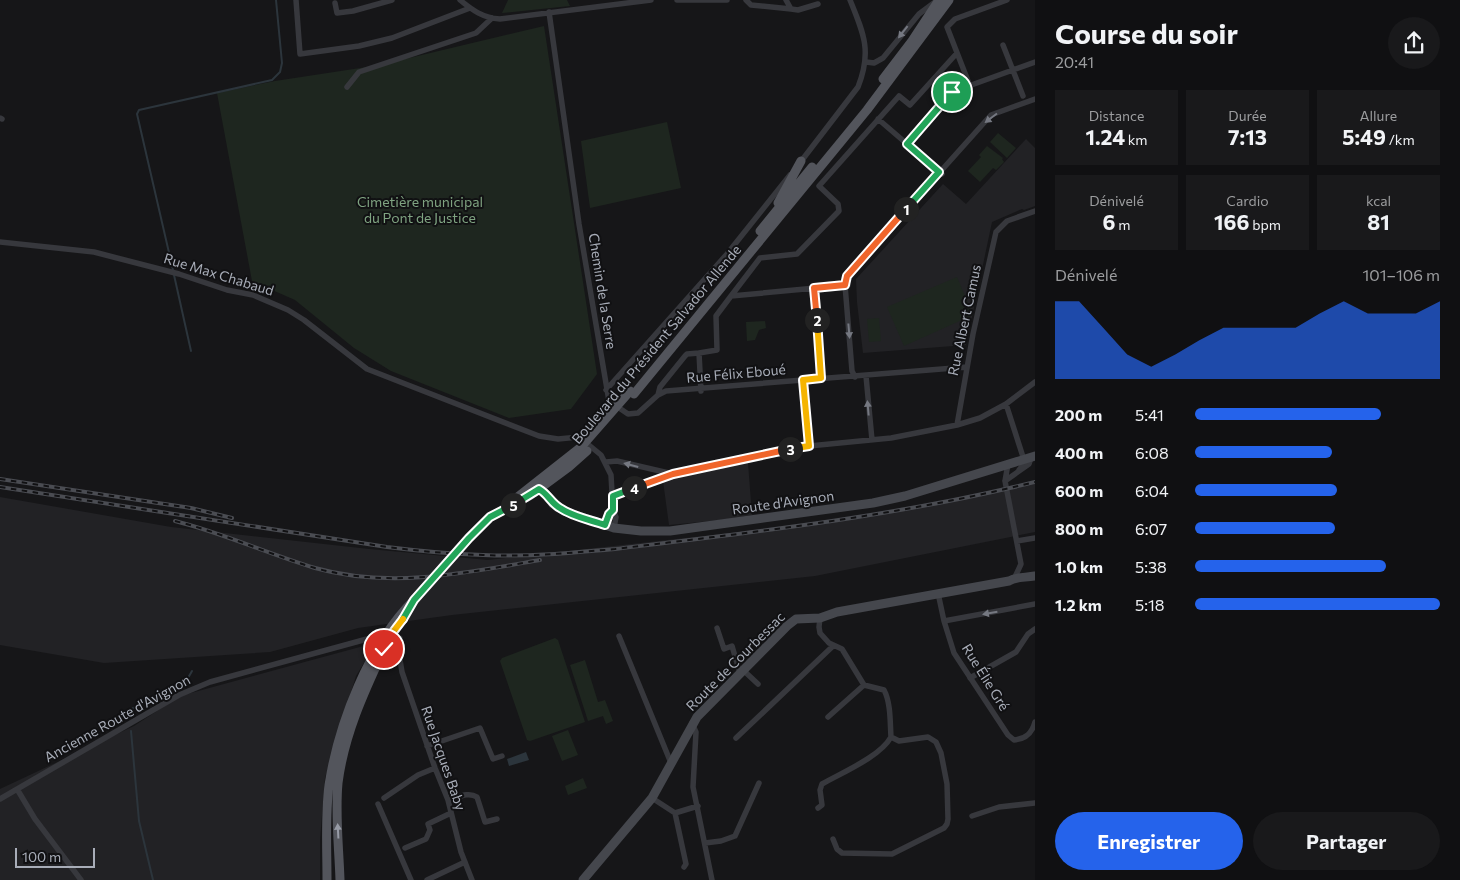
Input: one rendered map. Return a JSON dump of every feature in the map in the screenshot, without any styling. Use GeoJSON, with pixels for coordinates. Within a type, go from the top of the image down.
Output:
{"type":"FeatureCollection","features":[{"type":"Feature","properties":{"kind":"main road","name":"Boulevard du Président Salvador Allende"},"geometry":{"type":"LineString","coordinates":[[632,392],[769,220],[868,100],[912,41],[939,0]]}},
{"type":"Feature","properties":{"kind":"main road","name":"Boulevard du Président Salvador Allende"},"geometry":{"type":"LineString","coordinates":[[414,600],[490,517],[569,467],[867,110],[949,0]]}},
{"type":"Feature","properties":{"kind":"main road"},"geometry":{"type":"LineString","coordinates":[[769,220],[801,161]]}},
{"type":"Feature","properties":{"kind":"main road"},"geometry":{"type":"LineString","coordinates":[[327,880],[329,786],[343,724],[360,682],[378,649],[402,611],[414,600]]}},
{"type":"Feature","properties":{"kind":"main road"},"geometry":{"type":"LineString","coordinates":[[340,880],[337,816],[338,784],[345,747],[352,721],[390,636],[414,600]]}},
{"type":"Feature","properties":{"kind":"street"},"geometry":{"type":"LineString","coordinates":[[296,0],[300,54],[359,46],[392,38],[470,8]]}},
{"type":"Feature","properties":{"kind":"street"},"geometry":{"type":"LineString","coordinates":[[335,3],[337,13],[353,11],[392,0]]}},
{"type":"Feature","properties":{"kind":"street"},"geometry":{"type":"LineString","coordinates":[[460,0],[480,14],[492,18],[651,0]]}},
{"type":"Feature","properties":{"kind":"street"},"geometry":{"type":"LineString","coordinates":[[677,0],[724,0]]}},
{"type":"Feature","properties":{"kind":"street"},"geometry":{"type":"LineString","coordinates":[[746,0],[751,5],[798,10],[818,4]]}},
{"type":"Feature","properties":{"kind":"street"},"geometry":{"type":"LineString","coordinates":[[786,0],[790,9]]}},
{"type":"Feature","properties":{"kind":"street","name":"Chemin de la Serre"},"geometry":{"type":"LineString","coordinates":[[606,390],[727,254],[858,87],[866,62],[866,46],[850,0]]}},
{"type":"Feature","properties":{"kind":"street"},"geometry":{"type":"LineString","coordinates":[[866,62],[874,62],[883,58],[919,14],[939,0]]}},
{"type":"Feature","properties":{"kind":"street"},"geometry":{"type":"LineString","coordinates":[[970,86],[947,27],[955,19],[1007,0]]}},
{"type":"Feature","properties":{"kind":"street","name":"Chemin de la Serre"},"geometry":{"type":"LineString","coordinates":[[549,12],[579,224],[606,390]]}},
{"type":"Feature","properties":{"kind":"street"},"geometry":{"type":"LineString","coordinates":[[348,87],[359,72],[476,33],[492,18]]}},
{"type":"Feature","properties":{"kind":"street"},"geometry":{"type":"LineString","coordinates":[[1002,45],[1023,96]]}},
{"type":"Feature","properties":{"kind":"street"},"geometry":{"type":"LineString","coordinates":[[606,390],[608,401],[628,414],[638,413],[658,396],[660,387],[687,354],[717,350],[716,316],[760,258],[797,254],[839,211],[838,204],[818,186],[899,96],[910,105],[957,53]]}},
{"type":"Feature","properties":{"kind":"street"},"geometry":{"type":"LineString","coordinates":[[907,144],[952,92],[1035,62]]}},
{"type":"Feature","properties":{"kind":"street"},"geometry":{"type":"LineString","coordinates":[[855,377],[852,371],[847,276],[992,115],[1035,99]]}},
{"type":"Feature","properties":{"kind":"street"},"geometry":{"type":"LineString","coordinates":[[878,119],[940,173]]}},
{"type":"Feature","properties":{"kind":"street","name":"Rue Albert Camus"},"geometry":{"type":"LineString","coordinates":[[957,425],[967,367],[996,232],[1004,223],[1035,211]]}},
{"type":"Feature","properties":{"kind":"street","name":"Rue Max Chabaud"},"geometry":{"type":"LineString","coordinates":[[0,242],[94,252],[178,274],[227,290],[253,295],[288,310],[304,320],[367,369],[539,436],[558,439],[579,437]]}},
{"type":"Feature","properties":{"kind":"street"},"geometry":{"type":"LineString","coordinates":[[731,296],[846,285]]}},
{"type":"Feature","properties":{"kind":"street"},"geometry":{"type":"LineString","coordinates":[[814,288],[821,379]]}},
{"type":"Feature","properties":{"kind":"street"},"geometry":{"type":"LineString","coordinates":[[699,353],[701,390]]}},
{"type":"Feature","properties":{"kind":"street","name":"Rue Félix Eboué"},"geometry":{"type":"LineString","coordinates":[[658,396],[666,391],[701,390],[967,367]]}},
{"type":"Feature","properties":{"kind":"street"},"geometry":{"type":"LineString","coordinates":[[866,376],[872,440]]}},
{"type":"Feature","properties":{"kind":"street"},"geometry":{"type":"LineString","coordinates":[[803,380],[809,446]]}},
{"type":"Feature","properties":{"kind":"street"},"geometry":{"type":"LineString","coordinates":[[613,496],[673,474],[809,446],[891,438],[957,425],[980,418],[1006,404],[1035,382]]}},
{"type":"Feature","properties":{"kind":"street"},"geometry":{"type":"LineString","coordinates":[[608,401],[579,437],[601,455],[611,475],[613,510],[616,517],[610,526]]}},
{"type":"Feature","properties":{"kind":"street"},"geometry":{"type":"LineString","coordinates":[[1005,481],[1029,464],[1030,458],[1006,404]]}},
{"type":"Feature","properties":{"kind":"street","name":"Route d'Avignon"},"geometry":{"type":"LineString","coordinates":[[535,488],[545,493],[553,504],[560,509],[610,526],[641,531],[670,531],[873,503],[905,496],[1030,458]]}},
{"type":"Feature","properties":{"kind":"street"},"geometry":{"type":"LineString","coordinates":[[606,462],[617,461],[673,474]]}},
{"type":"Feature","properties":{"kind":"street"},"geometry":{"type":"LineString","coordinates":[[1008,464],[1005,481],[1021,564],[1016,577]]}},
{"type":"Feature","properties":{"kind":"street"},"geometry":{"type":"LineString","coordinates":[[656,471],[658,479]]}},
{"type":"Feature","properties":{"kind":"street"},"geometry":{"type":"LineString","coordinates":[[610,526],[609,514],[613,510]]}},
{"type":"Feature","properties":{"kind":"street"},"geometry":{"type":"LineString","coordinates":[[1017,541],[1035,538]]}},
{"type":"Feature","properties":{"kind":"street","name":"Route de Courbessac"},"geometry":{"type":"LineString","coordinates":[[583,880],[652,798],[692,723],[796,619],[820,618],[837,612],[1009,581],[1016,577],[1035,576]]}},
{"type":"Feature","properties":{"kind":"street","name":"Rue Élie Gré"},"geometry":{"type":"LineString","coordinates":[[938,593],[944,621],[954,652],[1008,735],[1014,740],[1021,739],[1033,731],[1035,722]]}},
{"type":"Feature","properties":{"kind":"street"},"geometry":{"type":"LineString","coordinates":[[944,621],[1035,604]]}},
{"type":"Feature","properties":{"kind":"street"},"geometry":{"type":"LineString","coordinates":[[818,808],[822,805],[820,790],[822,784],[853,768],[884,747],[891,737],[886,693],[884,690],[864,685],[842,649],[833,646],[820,633],[818,626],[820,618]]}},
{"type":"Feature","properties":{"kind":"street"},"geometry":{"type":"LineString","coordinates":[[717,628],[724,648],[732,646],[742,671],[758,684]]}},
{"type":"Feature","properties":{"kind":"street"},"geometry":{"type":"LineString","coordinates":[[970,678],[1016,652],[1028,634],[1035,629]]}},
{"type":"Feature","properties":{"kind":"street","name":"Ancienne Route d'Avignon"},"geometry":{"type":"LineString","coordinates":[[0,799],[179,695],[210,682],[367,639],[390,630]]}},
{"type":"Feature","properties":{"kind":"street"},"geometry":{"type":"LineString","coordinates":[[619,636],[671,763]]}},
{"type":"Feature","properties":{"kind":"street","name":"Rue Jacques Baby"},"geometry":{"type":"LineString","coordinates":[[400,638],[399,654],[402,672],[434,768],[448,800],[465,862],[472,880]]}},
{"type":"Feature","properties":{"kind":"street"},"geometry":{"type":"LineString","coordinates":[[367,639],[376,644],[378,649]]}},
{"type":"Feature","properties":{"kind":"street"},"geometry":{"type":"LineString","coordinates":[[736,738],[833,646]]}},
{"type":"Feature","properties":{"kind":"street"},"geometry":{"type":"LineString","coordinates":[[828,717],[864,685]]}},
{"type":"Feature","properties":{"kind":"street"},"geometry":{"type":"LineString","coordinates":[[692,723],[696,732],[692,779],[712,880]]}},
{"type":"Feature","properties":{"kind":"street"},"geometry":{"type":"LineString","coordinates":[[427,746],[480,728],[493,758],[502,756]]}},
{"type":"Feature","properties":{"kind":"street"},"geometry":{"type":"LineString","coordinates":[[833,839],[837,849],[842,852],[892,854],[944,828],[947,824],[947,784],[941,753],[936,742],[928,737],[899,741],[891,737]]}},
{"type":"Feature","properties":{"kind":"street"},"geometry":{"type":"LineString","coordinates":[[384,798],[418,775],[434,768]]}},
{"type":"Feature","properties":{"kind":"street"},"geometry":{"type":"LineString","coordinates":[[705,843],[735,836],[759,783]]}},
{"type":"Feature","properties":{"kind":"street"},"geometry":{"type":"LineString","coordinates":[[17,789],[35,819],[81,880]]}},
{"type":"Feature","properties":{"kind":"street"},"geometry":{"type":"LineString","coordinates":[[448,800],[474,794],[477,797],[485,822],[497,819]]}},
{"type":"Feature","properties":{"kind":"street"},"geometry":{"type":"LineString","coordinates":[[652,798],[675,813],[686,864],[684,867]]}},
{"type":"Feature","properties":{"kind":"street"},"geometry":{"type":"LineString","coordinates":[[972,816],[999,807],[1035,803]]}},
{"type":"Feature","properties":{"kind":"street"},"geometry":{"type":"LineString","coordinates":[[378,804],[411,880]]}},
{"type":"Feature","properties":{"kind":"street"},"geometry":{"type":"LineString","coordinates":[[675,813],[698,806]]}},
{"type":"Feature","properties":{"kind":"street"},"geometry":{"type":"LineString","coordinates":[[405,848],[426,838],[430,830],[428,824],[452,813]]}},
{"type":"Feature","properties":{"kind":"street"},"geometry":{"type":"LineString","coordinates":[[427,880],[465,862]]}},
{"type":"Feature","properties":{"kind":"shaded area"},"geometry":{"type":"Polygon","coordinates":[[[1026,139],[1035,148],[1035,206],[1022,209],[992,222],[966,345],[863,353],[856,279],[943,184],[966,204],[1026,139]]]}},
{"type":"Feature","properties":{"kind":"shaded area"},"geometry":{"type":"Polygon","coordinates":[[[748,463],[752,515],[669,525],[663,481],[748,463]]]}},
{"type":"Feature","properties":{"kind":"shaded area"},"geometry":{"type":"Polygon","coordinates":[[[1035,484],[1035,532],[815,576],[452,615],[358,628],[270,652],[104,663],[0,645],[0,497],[171,527],[488,560],[838,521],[933,505],[1035,484]]]}},
{"type":"Feature","properties":{"kind":"shaded area"},"geometry":{"type":"Polygon","coordinates":[[[371,644],[373,648],[356,676],[325,778],[320,840],[320,880],[0,880],[0,789],[134,726],[180,696],[371,644]]]}},
{"type":"Feature","properties":{"kind":"shaded area"},"geometry":{"type":"Polygon","coordinates":[[[526,752],[529,760],[509,766],[507,759],[526,752]]]}},
{"type":"Feature","properties":{"kind":"green space"},"geometry":{"type":"Polygon","coordinates":[[[508,0],[567,0],[570,6],[502,13],[508,0]]]}},
{"type":"Feature","properties":{"kind":"green space","name":"Cimetière municipal du Pont de Justice"},"geometry":{"type":"Polygon","coordinates":[[[544,26],[597,374],[571,409],[509,418],[391,371],[354,348],[295,300],[252,281],[217,93],[275,81],[380,65],[544,26]]]}},
{"type":"Feature","properties":{"kind":"green space"},"geometry":{"type":"Polygon","coordinates":[[[667,122],[681,188],[590,208],[581,141],[667,122]]]}},
{"type":"Feature","properties":{"kind":"green space"},"geometry":{"type":"Polygon","coordinates":[[[998,133],[1016,148],[1007,158],[990,142],[998,133]]]}},
{"type":"Feature","properties":{"kind":"green space"},"geometry":{"type":"Polygon","coordinates":[[[987,146],[1003,158],[1004,162],[996,170],[993,168],[980,182],[968,171],[981,157],[979,155],[987,146]]]}},
{"type":"Feature","properties":{"kind":"green space"},"geometry":{"type":"Polygon","coordinates":[[[957,277],[973,315],[904,346],[887,307],[957,277]]]}},
{"type":"Feature","properties":{"kind":"green space"},"geometry":{"type":"Polygon","coordinates":[[[879,318],[881,341],[869,342],[867,319],[879,318]]]}},
{"type":"Feature","properties":{"kind":"green space"},"geometry":{"type":"Polygon","coordinates":[[[765,321],[766,328],[759,330],[755,340],[747,341],[746,322],[765,321]]]}},
{"type":"Feature","properties":{"kind":"green space"},"geometry":{"type":"Polygon","coordinates":[[[555,638],[558,640],[585,722],[530,741],[527,740],[500,661],[502,658],[555,638]]]}},
{"type":"Feature","properties":{"kind":"green space"},"geometry":{"type":"Polygon","coordinates":[[[585,660],[598,702],[605,700],[613,721],[606,724],[603,716],[588,721],[570,665],[585,660]]]}},
{"type":"Feature","properties":{"kind":"green space"},"geometry":{"type":"Polygon","coordinates":[[[568,730],[578,755],[562,761],[552,736],[568,730]]]}},
{"type":"Feature","properties":{"kind":"green space"},"geometry":{"type":"Polygon","coordinates":[[[583,778],[587,788],[568,795],[565,786],[583,778]]]}},
{"type":"Feature","properties":{"kind":"waterway"},"geometry":{"type":"LineString","coordinates":[[173,270],[137,114],[139,110],[272,80],[280,72],[282,63],[276,0]]}},
{"type":"Feature","properties":{"kind":"waterway"},"geometry":{"type":"LineString","coordinates":[[174,275],[191,351]]}},
{"type":"Feature","properties":{"kind":"waterway"},"geometry":{"type":"LineString","coordinates":[[127,713],[188,678],[192,671]]}},
{"type":"Feature","properties":{"kind":"waterway"},"geometry":{"type":"LineString","coordinates":[[131,731],[139,821],[153,880]]}},
{"type":"Feature","properties":{"kind":"railway"},"geometry":{"type":"LineString","coordinates":[[0,479],[191,508],[232,518]]}},
{"type":"Feature","properties":{"kind":"railway"},"geometry":{"type":"LineString","coordinates":[[0,487],[387,547],[459,554],[516,555],[615,549],[826,522],[879,514],[1035,482]]}},
{"type":"Feature","properties":{"kind":"railway"},"geometry":{"type":"LineString","coordinates":[[175,521],[211,531],[315,568],[371,577],[428,577],[540,560]]}},
{"type":"Feature","properties":{"kind":"route"},"geometry":{"type":"LineString","coordinates":[[384,649],[390,636],[414,600],[469,538],[490,517],[539,489],[560,509],[605,525],[609,514],[613,510],[613,496],[673,474],[809,446],[803,380],[821,378],[814,288],[845,285],[847,276],[939,172],[907,144],[952,92]]}}]}
